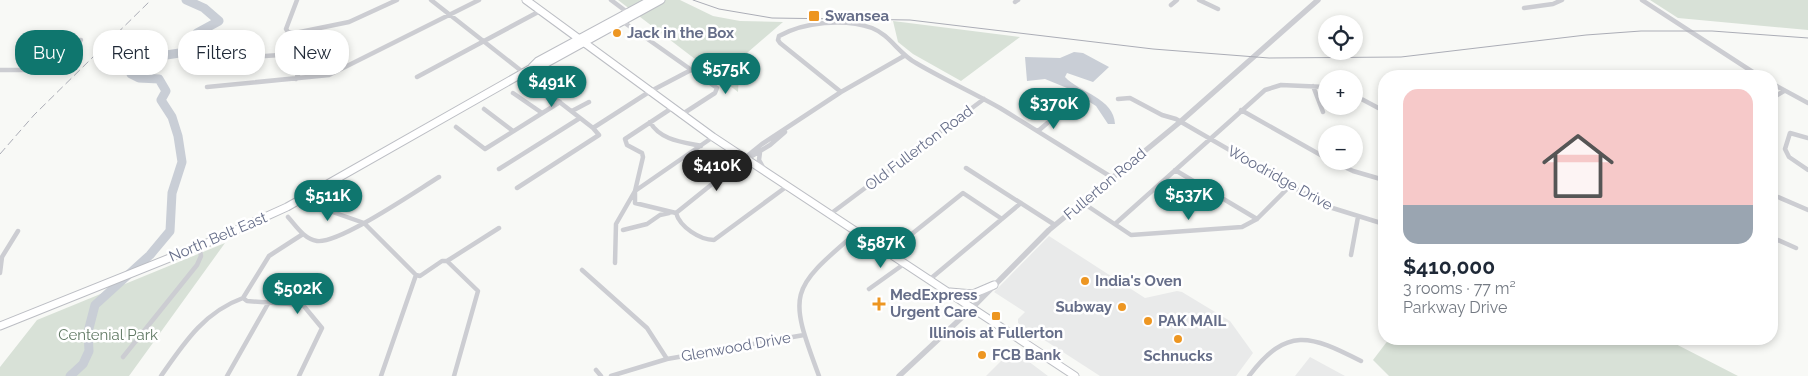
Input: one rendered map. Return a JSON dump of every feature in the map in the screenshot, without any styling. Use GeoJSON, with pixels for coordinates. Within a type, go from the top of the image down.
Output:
{"type":"FeatureCollection","features":[{"type":"Feature","properties":{"kind":"main road"},"geometry":{"type":"LineString","coordinates":[[526,0],[649,92],[765,173],[1075,376]]}},
{"type":"Feature","properties":{"kind":"main road"},"geometry":{"type":"LineString","coordinates":[[581,41],[627,12],[651,0]]}},
{"type":"Feature","properties":{"kind":"main road"},"geometry":{"type":"LineString","coordinates":[[581,41],[660,1]]}},
{"type":"Feature","properties":{"kind":"main road","name":"North Belt East"},"geometry":{"type":"LineString","coordinates":[[0,326],[242,228],[308,196],[525,72],[543,65],[581,41]]}},
{"type":"Feature","properties":{"kind":"main road"},"geometry":{"type":"LineString","coordinates":[[944,290],[956,294],[972,295],[981,293],[994,285]]}},
{"type":"Feature","properties":{"kind":"street"},"geometry":{"type":"LineString","coordinates":[[297,0],[286,29],[288,32],[295,33],[349,22],[397,0]]}},
{"type":"Feature","properties":{"kind":"street"},"geometry":{"type":"LineString","coordinates":[[430,0],[525,72],[599,135],[517,188]]}},
{"type":"Feature","properties":{"kind":"street"},"geometry":{"type":"LineString","coordinates":[[207,87],[329,75],[479,0]]}},
{"type":"Feature","properties":{"kind":"street"},"geometry":{"type":"LineString","coordinates":[[611,0],[627,12]]}},
{"type":"Feature","properties":{"kind":"street"},"geometry":{"type":"LineString","coordinates":[[1171,5],[1177,0]]}},
{"type":"Feature","properties":{"kind":"street"},"geometry":{"type":"LineString","coordinates":[[1199,0],[1218,9]]}},
{"type":"Feature","properties":{"kind":"street","name":"Fullerton Road"},"geometry":{"type":"LineString","coordinates":[[899,376],[972,308],[1055,225],[1180,122],[1318,0]]}},
{"type":"Feature","properties":{"kind":"street"},"geometry":{"type":"LineString","coordinates":[[1524,8],[1553,4],[1562,0]]}},
{"type":"Feature","properties":{"kind":"street"},"geometry":{"type":"LineString","coordinates":[[1642,0],[1751,70]]}},
{"type":"Feature","properties":{"kind":"street"},"geometry":{"type":"LineString","coordinates":[[417,77],[540,11]]}},
{"type":"Feature","properties":{"kind":"street"},"geometry":{"type":"LineString","coordinates":[[622,21],[717,88],[718,90],[681,115]]}},
{"type":"Feature","properties":{"kind":"street"},"geometry":{"type":"LineString","coordinates":[[841,92],[780,43],[778,38],[780,34],[795,28],[809,26],[857,25],[875,29],[904,56],[984,99]]}},
{"type":"Feature","properties":{"kind":"street"},"geometry":{"type":"LineString","coordinates":[[623,230],[647,224],[660,214],[676,213],[746,159],[754,150],[841,92],[904,56]]}},
{"type":"Feature","properties":{"kind":"street"},"geometry":{"type":"LineString","coordinates":[[0,70],[15,70]]}},
{"type":"Feature","properties":{"kind":"street"},"geometry":{"type":"LineString","coordinates":[[593,128],[649,92],[691,70]]}},
{"type":"Feature","properties":{"kind":"street"},"geometry":{"type":"LineString","coordinates":[[296,79],[298,75]]}},
{"type":"Feature","properties":{"kind":"street"},"geometry":{"type":"LineString","coordinates":[[1313,86],[1318,98]]}},
{"type":"Feature","properties":{"kind":"street"},"geometry":{"type":"LineString","coordinates":[[1115,224],[1259,94],[1272,87],[1318,86]]}},
{"type":"Feature","properties":{"kind":"street"},"geometry":{"type":"LineString","coordinates":[[554,96],[572,87]]}},
{"type":"Feature","properties":{"kind":"street"},"geometry":{"type":"LineString","coordinates":[[1778,87],[1808,103]]}},
{"type":"Feature","properties":{"kind":"street"},"geometry":{"type":"LineString","coordinates":[[1778,94],[1784,90]]}},
{"type":"Feature","properties":{"kind":"street"},"geometry":{"type":"LineString","coordinates":[[513,93],[542,113]]}},
{"type":"Feature","properties":{"kind":"street","name":"Woodridge Drive"},"geometry":{"type":"LineString","coordinates":[[1118,99],[1130,98],[1180,122],[1326,206],[1378,222]]}},
{"type":"Feature","properties":{"kind":"street","name":"Old Fullerton Road"},"geometry":{"type":"LineString","coordinates":[[829,215],[984,99],[1113,178]]}},
{"type":"Feature","properties":{"kind":"street"},"geometry":{"type":"LineString","coordinates":[[1363,100],[1378,108]]}},
{"type":"Feature","properties":{"kind":"street"},"geometry":{"type":"LineString","coordinates":[[456,127],[485,149],[560,102]]}},
{"type":"Feature","properties":{"kind":"street"},"geometry":{"type":"LineString","coordinates":[[572,111],[589,102]]}},
{"type":"Feature","properties":{"kind":"street"},"geometry":{"type":"LineString","coordinates":[[1038,131],[1071,103]]}},
{"type":"Feature","properties":{"kind":"street"},"geometry":{"type":"LineString","coordinates":[[672,108],[625,139],[627,145],[642,153],[644,157],[635,191],[635,203],[676,213]]}},
{"type":"Feature","properties":{"kind":"street"},"geometry":{"type":"LineString","coordinates":[[484,109],[513,131]]}},
{"type":"Feature","properties":{"kind":"street"},"geometry":{"type":"LineString","coordinates":[[1241,110],[1318,153]]}},
{"type":"Feature","properties":{"kind":"street"},"geometry":{"type":"LineString","coordinates":[[499,169],[580,118]]}},
{"type":"Feature","properties":{"kind":"street"},"geometry":{"type":"LineString","coordinates":[[650,122],[656,131],[672,140],[701,146]]}},
{"type":"Feature","properties":{"kind":"street"},"geometry":{"type":"LineString","coordinates":[[746,159],[760,152],[782,136],[789,128]]}},
{"type":"Feature","properties":{"kind":"street"},"geometry":{"type":"LineString","coordinates":[[1808,138],[1790,133],[1785,149],[1789,157],[1808,170]]}},
{"type":"Feature","properties":{"kind":"street"},"geometry":{"type":"LineString","coordinates":[[615,263],[616,224],[635,191],[713,137]]}},
{"type":"Feature","properties":{"kind":"street"},"geometry":{"type":"LineString","coordinates":[[760,152],[759,160],[765,173]]}},
{"type":"Feature","properties":{"kind":"street"},"geometry":{"type":"LineString","coordinates":[[966,168],[1055,225]]}},
{"type":"Feature","properties":{"kind":"street"},"geometry":{"type":"LineString","coordinates":[[1175,170],[1258,219]]}},
{"type":"Feature","properties":{"kind":"street"},"geometry":{"type":"LineString","coordinates":[[1351,170],[1378,178]]}},
{"type":"Feature","properties":{"kind":"street"},"geometry":{"type":"LineString","coordinates":[[288,217],[309,239],[317,242],[330,241],[439,177]]}},
{"type":"Feature","properties":{"kind":"street"},"geometry":{"type":"LineString","coordinates":[[1083,203],[1131,235],[1242,227],[1258,219],[1290,186]]}},
{"type":"Feature","properties":{"kind":"street"},"geometry":{"type":"LineString","coordinates":[[676,213],[678,220],[704,240],[714,240],[786,187]]}},
{"type":"Feature","properties":{"kind":"street"},"geometry":{"type":"LineString","coordinates":[[888,254],[963,193],[1002,219]]}},
{"type":"Feature","properties":{"kind":"street"},"geometry":{"type":"LineString","coordinates":[[308,196],[324,210],[364,222],[416,275],[420,276],[442,262],[447,262],[499,228]]}},
{"type":"Feature","properties":{"kind":"street"},"geometry":{"type":"LineString","coordinates":[[1778,197],[1808,210]]}},
{"type":"Feature","properties":{"kind":"street"},"geometry":{"type":"LineString","coordinates":[[929,280],[1022,203]]}},
{"type":"Feature","properties":{"kind":"street"},"geometry":{"type":"LineString","coordinates":[[1351,255],[1358,217]]}},
{"type":"Feature","properties":{"kind":"street"},"geometry":{"type":"LineString","coordinates":[[0,273],[2,257],[18,232]]}},
{"type":"Feature","properties":{"kind":"street"},"geometry":{"type":"LineString","coordinates":[[819,376],[804,335],[798,307],[801,288],[816,268],[856,233]]}},
{"type":"Feature","properties":{"kind":"street"},"geometry":{"type":"LineString","coordinates":[[160,376],[205,318],[232,301],[243,298],[269,256],[303,234]]}},
{"type":"Feature","properties":{"kind":"street"},"geometry":{"type":"LineString","coordinates":[[1778,240],[1796,248]]}},
{"type":"Feature","properties":{"kind":"street"},"geometry":{"type":"LineString","coordinates":[[124,357],[197,265],[202,256],[199,246]]}},
{"type":"Feature","properties":{"kind":"street"},"geometry":{"type":"LineString","coordinates":[[447,262],[478,291],[454,376]]}},
{"type":"Feature","properties":{"kind":"street"},"geometry":{"type":"LineString","coordinates":[[869,290],[904,264]]}},
{"type":"Feature","properties":{"kind":"street","name":"Glenwood Drive"},"geometry":{"type":"LineString","coordinates":[[582,270],[647,328],[667,359]]}},
{"type":"Feature","properties":{"kind":"street"},"geometry":{"type":"LineString","coordinates":[[382,376],[416,275]]}},
{"type":"Feature","properties":{"kind":"street"},"geometry":{"type":"LineString","coordinates":[[243,298],[247,302],[303,305],[322,328],[299,376]]}},
{"type":"Feature","properties":{"kind":"street"},"geometry":{"type":"LineString","coordinates":[[228,376],[268,302]]}},
{"type":"Feature","properties":{"kind":"street","name":"Glenwood Drive"},"geometry":{"type":"LineString","coordinates":[[611,376],[667,359],[804,335]]}},
{"type":"Feature","properties":{"kind":"street"},"geometry":{"type":"LineString","coordinates":[[1249,376],[1266,353],[1288,341],[1306,340],[1324,343],[1361,361]]}},
{"type":"Feature","properties":{"kind":"street"},"geometry":{"type":"LineString","coordinates":[[596,370],[601,376]]}},
{"type":"Feature","properties":{"kind":"shaded area"},"geometry":{"type":"Polygon","coordinates":[[[1074,52],[1083,53],[1109,67],[1093,82],[1067,73],[1065,77],[1071,83],[1103,102],[1113,115],[1115,124],[1108,124],[1096,106],[1067,88],[1045,79],[1027,81],[1025,57],[1060,58],[1074,52]]]}},
{"type":"Feature","properties":{"kind":"shaded area"},"geometry":{"type":"Polygon","coordinates":[[[1049,236],[1145,298],[1177,291],[1182,292],[1230,321],[1253,353],[1236,376],[1100,376],[1018,323],[1018,319],[1025,312],[994,292],[1049,236]]]}},
{"type":"Feature","properties":{"kind":"shaded area"},"geometry":{"type":"Polygon","coordinates":[[[1009,353],[1020,355],[1048,376],[986,376],[1009,353]]]}},
{"type":"Feature","properties":{"kind":"shaded area"},"geometry":{"type":"Polygon","coordinates":[[[1310,357],[1345,376],[1295,376],[1310,357]]]}},
{"type":"Feature","properties":{"kind":"green space"},"geometry":{"type":"Polygon","coordinates":[[[618,0],[680,0],[713,16],[740,21],[783,22],[740,59],[738,92],[618,0]]]}},
{"type":"Feature","properties":{"kind":"green space"},"geometry":{"type":"Polygon","coordinates":[[[1650,0],[1808,0],[1808,30],[1678,18],[1650,0]]]}},
{"type":"Feature","properties":{"kind":"green space"},"geometry":{"type":"Polygon","coordinates":[[[893,21],[1020,37],[961,81],[913,54],[898,42],[893,21]]]}},
{"type":"Feature","properties":{"kind":"green space","name":"Centenial Park"},"geometry":{"type":"Polygon","coordinates":[[[225,243],[129,376],[0,376],[0,367],[37,320],[225,243]]]}},
{"type":"Feature","properties":{"kind":"green space"},"geometry":{"type":"Polygon","coordinates":[[[1384,345],[1678,345],[1738,376],[1389,376],[1373,360],[1384,345]]]}},
{"type":"Feature","properties":{"kind":"waterway"},"geometry":{"type":"LineString","coordinates":[[70,376],[83,364],[89,351],[88,332],[95,305],[150,255],[170,231],[172,193],[182,162],[178,136],[172,117],[161,100],[166,91],[159,79],[139,78],[131,74],[152,65],[160,56],[186,52],[197,33],[219,21],[204,8],[186,0]]}},
{"type":"Feature","properties":{"kind":"tram line"},"geometry":{"type":"LineString","coordinates":[[693,0],[719,9],[772,18],[910,20],[1153,49],[1269,58],[1401,57],[1586,35],[1641,31],[1712,31],[1808,38]]}},
{"type":"Feature","properties":{"kind":"railway"},"geometry":{"type":"LineString","coordinates":[[0,154],[34,115],[151,0]]}},
{"type":"Feature","properties":{"kind":"place","name":"Swansea"},"geometry":{"type":"Point","coordinates":[814,16]}},
{"type":"Feature","properties":{"kind":"place","name":"Jack in the Box"},"geometry":{"type":"Point","coordinates":[617,33]}},
{"type":"Feature","properties":{"kind":"place","name":"India's Oven"},"geometry":{"type":"Point","coordinates":[1085,281]}},
{"type":"Feature","properties":{"kind":"place","name":"MedExpress Urgent Care"},"geometry":{"type":"Point","coordinates":[879,304]}},
{"type":"Feature","properties":{"kind":"place","name":"Subway"},"geometry":{"type":"Point","coordinates":[1122,307]}},
{"type":"Feature","properties":{"kind":"place","name":"Illinois at Fullerton"},"geometry":{"type":"Point","coordinates":[996,316]}},
{"type":"Feature","properties":{"kind":"place","name":"PAK MAIL"},"geometry":{"type":"Point","coordinates":[1148,321]}},
{"type":"Feature","properties":{"kind":"place","name":"Schnucks"},"geometry":{"type":"Point","coordinates":[1178,339]}},
{"type":"Feature","properties":{"kind":"place","name":"FCB Bank"},"geometry":{"type":"Point","coordinates":[982,355]}}]}
